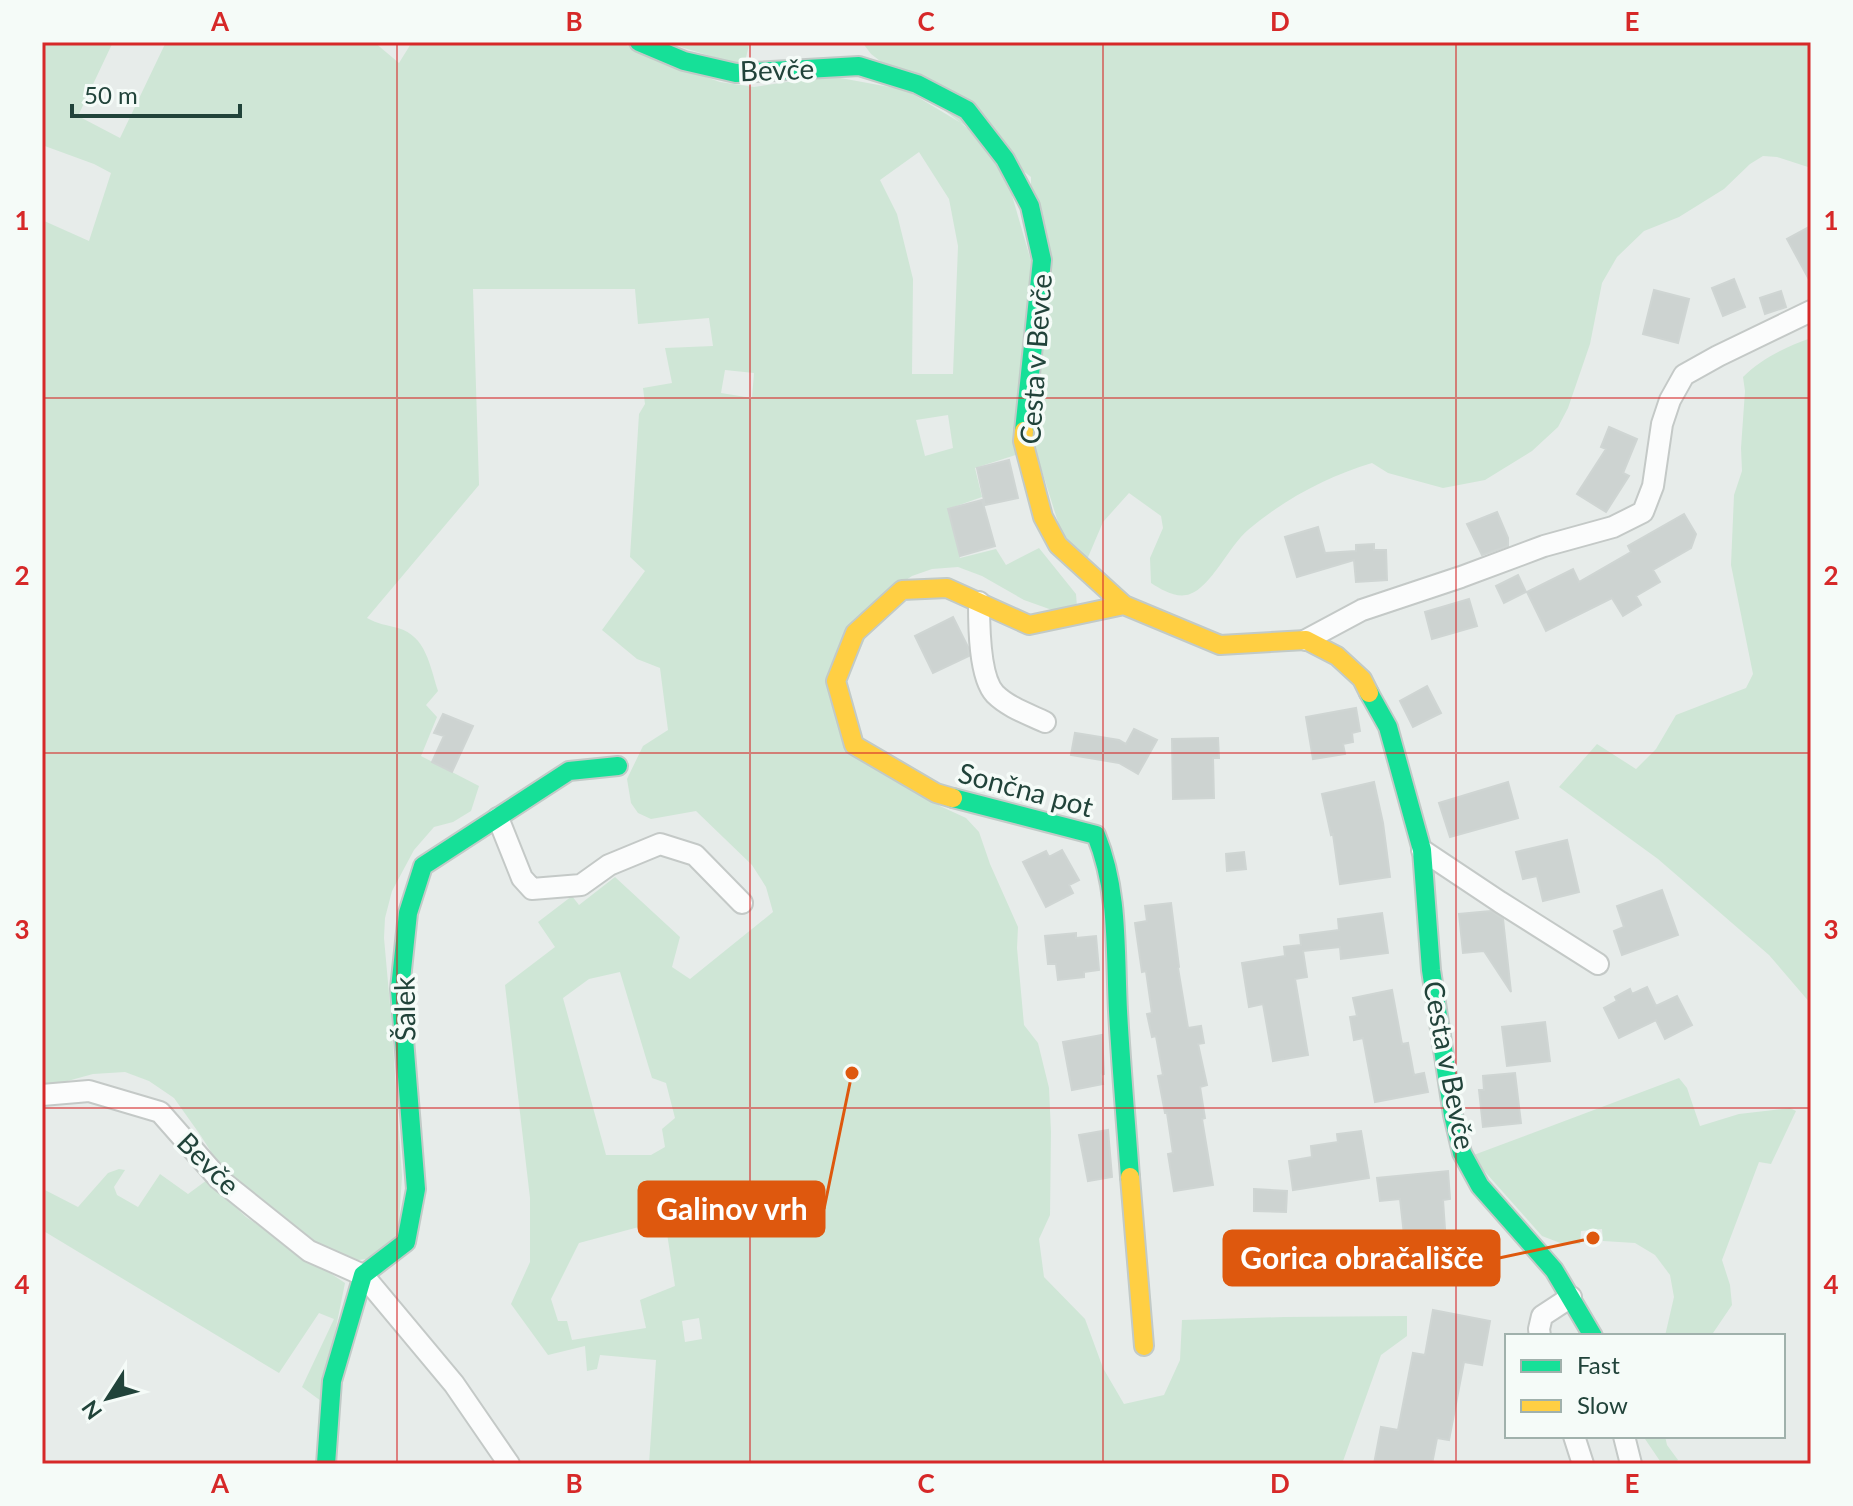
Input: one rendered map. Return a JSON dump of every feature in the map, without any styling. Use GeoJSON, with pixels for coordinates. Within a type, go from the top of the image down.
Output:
{"type":"FeatureCollection","features":[{"type":"Feature","properties":{"kind":"street","name":"Bevče"},"geometry":{"type":"LineString","coordinates":[[639,42],[684,61],[736,73],[859,66],[917,84]]}},
{"type":"Feature","properties":{"kind":"street","name":"Cesta v Bevče"},"geometry":{"type":"LineString","coordinates":[[917,84],[967,110],[1005,159],[1030,206],[1042,260],[1023,441],[1043,517],[1058,545],[1124,605],[1220,645],[1306,640],[1362,610],[1544,546],[1613,527],[1643,512],[1653,486],[1662,424],[1670,400],[1684,375],[1811,311]]}},
{"type":"Feature","properties":{"kind":"street","name":"Sončna pot"},"geometry":{"type":"LineString","coordinates":[[1124,605],[1029,625],[947,588],[902,590],[855,633],[836,681],[854,745],[936,793],[1096,835],[1102,846],[1111,890],[1144,1346]]}},
{"type":"Feature","properties":{"kind":"street"},"geometry":{"type":"LineString","coordinates":[[979,602],[979,642],[994,693],[1019,710],[1045,722]]}},
{"type":"Feature","properties":{"kind":"street","name":"Cesta v Bevče"},"geometry":{"type":"LineString","coordinates":[[1306,640],[1337,656],[1362,679],[1388,727],[1422,850],[1431,970],[1453,1115],[1462,1153],[1480,1186],[1554,1270],[1592,1334]]}},
{"type":"Feature","properties":{"kind":"street","name":"Šalek"},"geometry":{"type":"LineString","coordinates":[[363,1275],[406,1242],[416,1189],[400,989],[408,913],[423,866],[569,771],[618,766]]}},
{"type":"Feature","properties":{"kind":"street"},"geometry":{"type":"LineString","coordinates":[[498,818],[522,878],[532,889],[581,885],[609,865],[660,844],[695,855],[742,903]]}},
{"type":"Feature","properties":{"kind":"street"},"geometry":{"type":"LineString","coordinates":[[1422,850],[1598,964]]}},
{"type":"Feature","properties":{"kind":"street","name":"Bevče"},"geometry":{"type":"LineString","coordinates":[[42,1095],[89,1091],[160,1112],[219,1179],[309,1251],[363,1275]]}},
{"type":"Feature","properties":{"kind":"street"},"geometry":{"type":"LineString","coordinates":[[326,1464],[332,1381],[363,1275]]}},
{"type":"Feature","properties":{"kind":"street"},"geometry":{"type":"LineString","coordinates":[[363,1275],[454,1384],[509,1464]]}},
{"type":"Feature","properties":{"kind":"street"},"geometry":{"type":"LineString","coordinates":[[1540,1334],[1542,1316],[1571,1297]]}},
{"type":"Feature","properties":{"kind":"street"},"geometry":{"type":"LineString","coordinates":[[1575,1438],[1583,1464]]}},
{"type":"Feature","properties":{"kind":"street"},"geometry":{"type":"LineString","coordinates":[[1624,1438],[1631,1464]]}},
{"type":"Feature","properties":{"kind":"green space"},"geometry":{"type":"Polygon","coordinates":[[[42,42],[113,42],[78,116],[120,138],[166,42],[374,42],[399,63],[412,42],[619,42],[720,82],[754,87],[835,77],[906,90],[966,126],[1007,178],[1031,261],[1019,454],[975,468],[982,497],[948,509],[960,558],[996,549],[1006,565],[1039,548],[1076,594],[1077,607],[1052,610],[1024,600],[982,576],[958,567],[932,569],[912,576],[886,593],[846,680],[863,740],[940,806],[966,818],[979,832],[1018,927],[1024,1025],[1038,1043],[1049,1088],[1050,1215],[1039,1239],[1044,1277],[1085,1319],[1103,1368],[1124,1404],[1164,1395],[1180,1360],[1182,1320],[1407,1316],[1407,1336],[1381,1355],[1342,1464],[649,1464],[656,1360],[600,1355],[597,1369],[587,1371],[585,1346],[548,1355],[511,1304],[530,1262],[530,1198],[505,985],[555,947],[538,922],[572,896],[579,905],[615,877],[680,937],[672,967],[690,979],[773,912],[766,887],[752,865],[696,811],[651,819],[638,813],[631,803],[627,779],[643,746],[668,730],[660,668],[637,659],[602,630],[645,571],[630,557],[639,414],[645,404],[643,388],[672,383],[665,348],[713,346],[709,318],[638,324],[635,289],[473,289],[479,485],[367,618],[407,632],[421,645],[429,662],[438,691],[426,705],[437,717],[421,756],[479,786],[471,811],[453,822],[434,827],[414,850],[392,891],[385,918],[402,1176],[398,1238],[373,1258],[344,1262],[315,1246],[228,1179],[174,1098],[149,1081],[125,1072],[93,1074],[42,1088],[42,220],[89,241],[111,173],[42,145],[42,42]],[[919,152],[880,180],[897,214],[913,279],[912,374],[953,374],[958,246],[949,199],[919,152]],[[725,370],[721,393],[752,398],[754,373],[725,370]],[[948,415],[916,420],[925,456],[953,448],[948,415]],[[620,972],[589,979],[563,998],[606,1155],[651,1155],[665,1147],[662,1129],[675,1118],[666,1083],[652,1078],[620,972]],[[665,1220],[579,1243],[551,1299],[558,1321],[567,1321],[572,1340],[646,1328],[640,1300],[675,1286],[665,1220]],[[699,1318],[682,1321],[685,1342],[702,1339],[699,1318]]]}},
{"type":"Feature","properties":{"kind":"green space"},"geometry":{"type":"Polygon","coordinates":[[[664,42],[746,42],[749,45],[744,66],[664,42]]]}},
{"type":"Feature","properties":{"kind":"green space"},"geometry":{"type":"Polygon","coordinates":[[[862,42],[1811,42],[1811,168],[1777,157],[1763,156],[1724,189],[1679,217],[1644,231],[1617,257],[1602,283],[1590,344],[1568,408],[1558,427],[1532,451],[1485,480],[1443,488],[1388,473],[1372,463],[1339,475],[1291,499],[1262,519],[1241,537],[1198,590],[1175,595],[1151,583],[1150,558],[1163,528],[1161,516],[1129,493],[1103,522],[1086,562],[1063,538],[1031,436],[1031,177],[871,54],[862,42]]]}},
{"type":"Feature","properties":{"kind":"green space"},"geometry":{"type":"Polygon","coordinates":[[[1811,338],[1811,1004],[1769,955],[1658,859],[1559,787],[1597,744],[1636,769],[1656,749],[1676,715],[1746,688],[1753,674],[1731,565],[1734,495],[1742,471],[1743,377],[1775,354],[1811,338]]]}},
{"type":"Feature","properties":{"kind":"green space"},"geometry":{"type":"Polygon","coordinates":[[[1679,1078],[1687,1088],[1700,1126],[1739,1114],[1790,1108],[1796,1111],[1771,1164],[1759,1162],[1722,1260],[1732,1305],[1712,1334],[1665,1334],[1674,1297],[1670,1275],[1655,1255],[1635,1243],[1603,1241],[1602,1229],[1581,1231],[1580,1244],[1563,1244],[1542,1236],[1471,1156],[1679,1078]]]}},
{"type":"Feature","properties":{"kind":"green space"},"geometry":{"type":"Polygon","coordinates":[[[125,1170],[114,1187],[117,1195],[138,1207],[160,1174],[188,1194],[207,1180],[246,1217],[345,1283],[321,1401],[302,1387],[334,1319],[319,1313],[279,1373],[42,1230],[43,1189],[78,1207],[108,1173],[125,1170]]]}},
{"type":"Feature","properties":{"kind":"green space"},"geometry":{"type":"Polygon","coordinates":[[[1644,1438],[1665,1438],[1678,1460],[1674,1464],[1662,1464],[1644,1438]]]}},
{"type":"Feature","properties":{"kind":"building"},"geometry":{"type":"Polygon","coordinates":[[[1811,226],[1811,283],[1787,239],[1811,226]]]}},
{"type":"Feature","properties":{"kind":"building"},"geometry":{"type":"Polygon","coordinates":[[[1734,279],[1745,307],[1723,316],[1712,288],[1734,279]]]}},
{"type":"Feature","properties":{"kind":"building"},"geometry":{"type":"Polygon","coordinates":[[[1654,290],[1689,299],[1678,343],[1643,334],[1654,290]]]}},
{"type":"Feature","properties":{"kind":"building"},"geometry":{"type":"Polygon","coordinates":[[[1781,291],[1786,307],[1765,314],[1760,298],[1781,291]]]}},
{"type":"Feature","properties":{"kind":"building"},"geometry":{"type":"Polygon","coordinates":[[[1609,427],[1637,439],[1623,473],[1629,476],[1606,512],[1577,494],[1606,449],[1601,447],[1609,427]]]}},
{"type":"Feature","properties":{"kind":"building"},"geometry":{"type":"Polygon","coordinates":[[[1009,460],[1018,498],[985,505],[977,468],[1009,460]]]}},
{"type":"Feature","properties":{"kind":"building"},"geometry":{"type":"Polygon","coordinates":[[[982,500],[995,546],[960,556],[948,509],[982,500]]]}},
{"type":"Feature","properties":{"kind":"building"},"geometry":{"type":"Polygon","coordinates":[[[1497,512],[1508,538],[1508,546],[1482,555],[1467,524],[1497,512]]]}},
{"type":"Feature","properties":{"kind":"building"},"geometry":{"type":"Polygon","coordinates":[[[1684,514],[1696,534],[1691,548],[1653,570],[1660,582],[1636,596],[1641,605],[1623,616],[1612,598],[1546,631],[1527,592],[1573,569],[1579,582],[1631,552],[1628,546],[1684,514]]]}},
{"type":"Feature","properties":{"kind":"building"},"geometry":{"type":"Polygon","coordinates":[[[1318,527],[1325,553],[1356,551],[1356,545],[1374,544],[1374,550],[1386,550],[1387,580],[1356,582],[1354,560],[1297,577],[1285,537],[1318,527]]]}},
{"type":"Feature","properties":{"kind":"building"},"geometry":{"type":"Polygon","coordinates":[[[1518,575],[1526,592],[1504,603],[1496,586],[1518,575]]]}},
{"type":"Feature","properties":{"kind":"building"},"geometry":{"type":"Polygon","coordinates":[[[1469,599],[1477,626],[1432,639],[1425,612],[1469,599]]]}},
{"type":"Feature","properties":{"kind":"building"},"geometry":{"type":"Polygon","coordinates":[[[953,617],[968,647],[969,656],[933,673],[915,636],[953,617]]]}},
{"type":"Feature","properties":{"kind":"building"},"geometry":{"type":"Polygon","coordinates":[[[1427,686],[1441,713],[1413,727],[1400,701],[1427,686]]]}},
{"type":"Feature","properties":{"kind":"building"},"geometry":{"type":"Polygon","coordinates":[[[1356,708],[1360,731],[1352,733],[1353,742],[1343,744],[1345,754],[1313,759],[1306,717],[1356,708]]]}},
{"type":"Feature","properties":{"kind":"building"},"geometry":{"type":"Polygon","coordinates":[[[443,714],[473,726],[452,772],[432,762],[444,736],[434,733],[443,714]]]}},
{"type":"Feature","properties":{"kind":"building"},"geometry":{"type":"Polygon","coordinates":[[[1134,729],[1157,740],[1138,774],[1119,763],[1071,755],[1075,733],[1119,740],[1126,744],[1134,729]]]}},
{"type":"Feature","properties":{"kind":"building"},"geometry":{"type":"Polygon","coordinates":[[[1218,738],[1219,758],[1213,758],[1214,798],[1173,799],[1172,739],[1218,738]]]}},
{"type":"Feature","properties":{"kind":"building"},"geometry":{"type":"Polygon","coordinates":[[[1374,782],[1390,877],[1340,884],[1333,834],[1322,794],[1374,782]]]}},
{"type":"Feature","properties":{"kind":"building"},"geometry":{"type":"Polygon","coordinates":[[[1508,782],[1518,818],[1450,837],[1439,803],[1508,782]]]}},
{"type":"Feature","properties":{"kind":"building"},"geometry":{"type":"Polygon","coordinates":[[[1567,840],[1579,892],[1543,901],[1537,876],[1523,879],[1516,852],[1567,840]]]}},
{"type":"Feature","properties":{"kind":"building"},"geometry":{"type":"Polygon","coordinates":[[[1062,850],[1079,880],[1069,885],[1073,893],[1046,907],[1023,862],[1046,851],[1049,857],[1062,850]]]}},
{"type":"Feature","properties":{"kind":"building"},"geometry":{"type":"Polygon","coordinates":[[[1244,852],[1246,869],[1227,871],[1226,854],[1244,852]]]}},
{"type":"Feature","properties":{"kind":"building"},"geometry":{"type":"Polygon","coordinates":[[[1662,890],[1678,935],[1622,955],[1614,931],[1624,927],[1617,906],[1662,890]]]}},
{"type":"Feature","properties":{"kind":"building"},"geometry":{"type":"Polygon","coordinates":[[[1171,903],[1188,1028],[1201,1026],[1204,1043],[1198,1044],[1207,1085],[1200,1087],[1205,1118],[1202,1119],[1213,1185],[1174,1191],[1168,1154],[1173,1153],[1158,1076],[1163,1075],[1156,1036],[1152,1037],[1147,1014],[1152,1013],[1135,923],[1147,921],[1145,906],[1171,903]]]}},
{"type":"Feature","properties":{"kind":"building"},"geometry":{"type":"Polygon","coordinates":[[[1491,911],[1503,919],[1511,992],[1484,951],[1463,953],[1459,914],[1491,911]]]}},
{"type":"Feature","properties":{"kind":"building"},"geometry":{"type":"Polygon","coordinates":[[[1382,913],[1388,953],[1341,959],[1340,947],[1303,951],[1307,977],[1295,979],[1308,1055],[1273,1061],[1263,1004],[1249,1007],[1242,963],[1285,956],[1284,947],[1301,945],[1300,935],[1339,930],[1338,919],[1382,913]]]}},
{"type":"Feature","properties":{"kind":"building"},"geometry":{"type":"Polygon","coordinates":[[[1076,933],[1076,938],[1096,936],[1099,970],[1084,972],[1084,977],[1058,980],[1056,964],[1048,964],[1045,936],[1076,933]]]}},
{"type":"Feature","properties":{"kind":"building"},"geometry":{"type":"Polygon","coordinates":[[[1647,987],[1656,1006],[1677,996],[1692,1025],[1665,1039],[1656,1020],[1619,1038],[1604,1008],[1630,989],[1632,994],[1647,987]]]}},
{"type":"Feature","properties":{"kind":"building"},"geometry":{"type":"Polygon","coordinates":[[[1392,990],[1402,1044],[1408,1043],[1414,1075],[1424,1073],[1428,1092],[1375,1102],[1363,1038],[1354,1040],[1350,1017],[1357,1016],[1353,998],[1392,990]]]}},
{"type":"Feature","properties":{"kind":"building"},"geometry":{"type":"Polygon","coordinates":[[[1545,1022],[1550,1061],[1507,1066],[1502,1027],[1545,1022]]]}},
{"type":"Feature","properties":{"kind":"building"},"geometry":{"type":"Polygon","coordinates":[[[1102,1035],[1103,1084],[1072,1090],[1063,1042],[1102,1035]]]}},
{"type":"Feature","properties":{"kind":"building"},"geometry":{"type":"Polygon","coordinates":[[[1515,1073],[1521,1123],[1483,1127],[1479,1090],[1484,1090],[1483,1076],[1515,1073]]]}},
{"type":"Feature","properties":{"kind":"building"},"geometry":{"type":"Polygon","coordinates":[[[1108,1130],[1112,1177],[1088,1181],[1079,1135],[1108,1130]]]}},
{"type":"Feature","properties":{"kind":"building"},"geometry":{"type":"Polygon","coordinates":[[[1361,1131],[1369,1178],[1293,1190],[1289,1161],[1312,1157],[1311,1146],[1338,1142],[1337,1134],[1361,1131]]]}},
{"type":"Feature","properties":{"kind":"building"},"geometry":{"type":"Polygon","coordinates":[[[1448,1171],[1450,1199],[1443,1200],[1447,1258],[1418,1261],[1420,1277],[1374,1281],[1370,1238],[1404,1235],[1400,1199],[1380,1201],[1377,1178],[1448,1171]]]}},
{"type":"Feature","properties":{"kind":"building"},"geometry":{"type":"Polygon","coordinates":[[[1254,1189],[1287,1191],[1286,1212],[1254,1211],[1254,1189]]]}},
{"type":"Feature","properties":{"kind":"building"},"geometry":{"type":"Polygon","coordinates":[[[1433,1310],[1490,1321],[1482,1365],[1464,1362],[1449,1440],[1437,1438],[1432,1464],[1374,1464],[1381,1427],[1398,1430],[1413,1353],[1425,1355],[1433,1310]]]}},
{"type":"Feature","properties":{"kind":"traffic: fast"},"geometry":{"type":"LineString","coordinates":[[639,42],[684,61],[736,73],[859,66],[917,84],[967,110],[1005,159],[1030,206],[1042,260],[1024,431]]}},
{"type":"Feature","properties":{"kind":"traffic: fast"},"geometry":{"type":"LineString","coordinates":[[1369,693],[1388,727],[1422,850],[1431,970],[1453,1115],[1462,1153],[1480,1186],[1554,1270],[1592,1334]]}},
{"type":"Feature","properties":{"kind":"traffic: fast"},"geometry":{"type":"LineString","coordinates":[[326,1464],[332,1381],[363,1275],[406,1242],[416,1189],[400,989],[408,913],[423,866],[569,771],[618,766]]}},
{"type":"Feature","properties":{"kind":"traffic: fast"},"geometry":{"type":"LineString","coordinates":[[953,798],[1096,835],[1112,900],[1130,1177]]}},
{"type":"Feature","properties":{"kind":"traffic: slow"},"geometry":{"type":"LineString","coordinates":[[1024,431],[1023,441],[1043,517],[1058,545],[1124,605],[1220,645],[1306,640],[1337,656],[1362,679],[1369,693]]}},
{"type":"Feature","properties":{"kind":"traffic: slow"},"geometry":{"type":"LineString","coordinates":[[953,798],[936,793],[854,745],[836,681],[855,633],[902,590],[947,588],[1029,625],[1124,605]]}},
{"type":"Feature","properties":{"kind":"traffic: slow"},"geometry":{"type":"LineString","coordinates":[[1130,1177],[1144,1346]]}},
{"type":"Feature","properties":{"kind":"place","name":"Galinov vrh"},"geometry":{"type":"Point","coordinates":[852,1073]}},
{"type":"Feature","properties":{"kind":"place","name":"Gorica obračališče"},"geometry":{"type":"Point","coordinates":[1593,1238]}}]}
